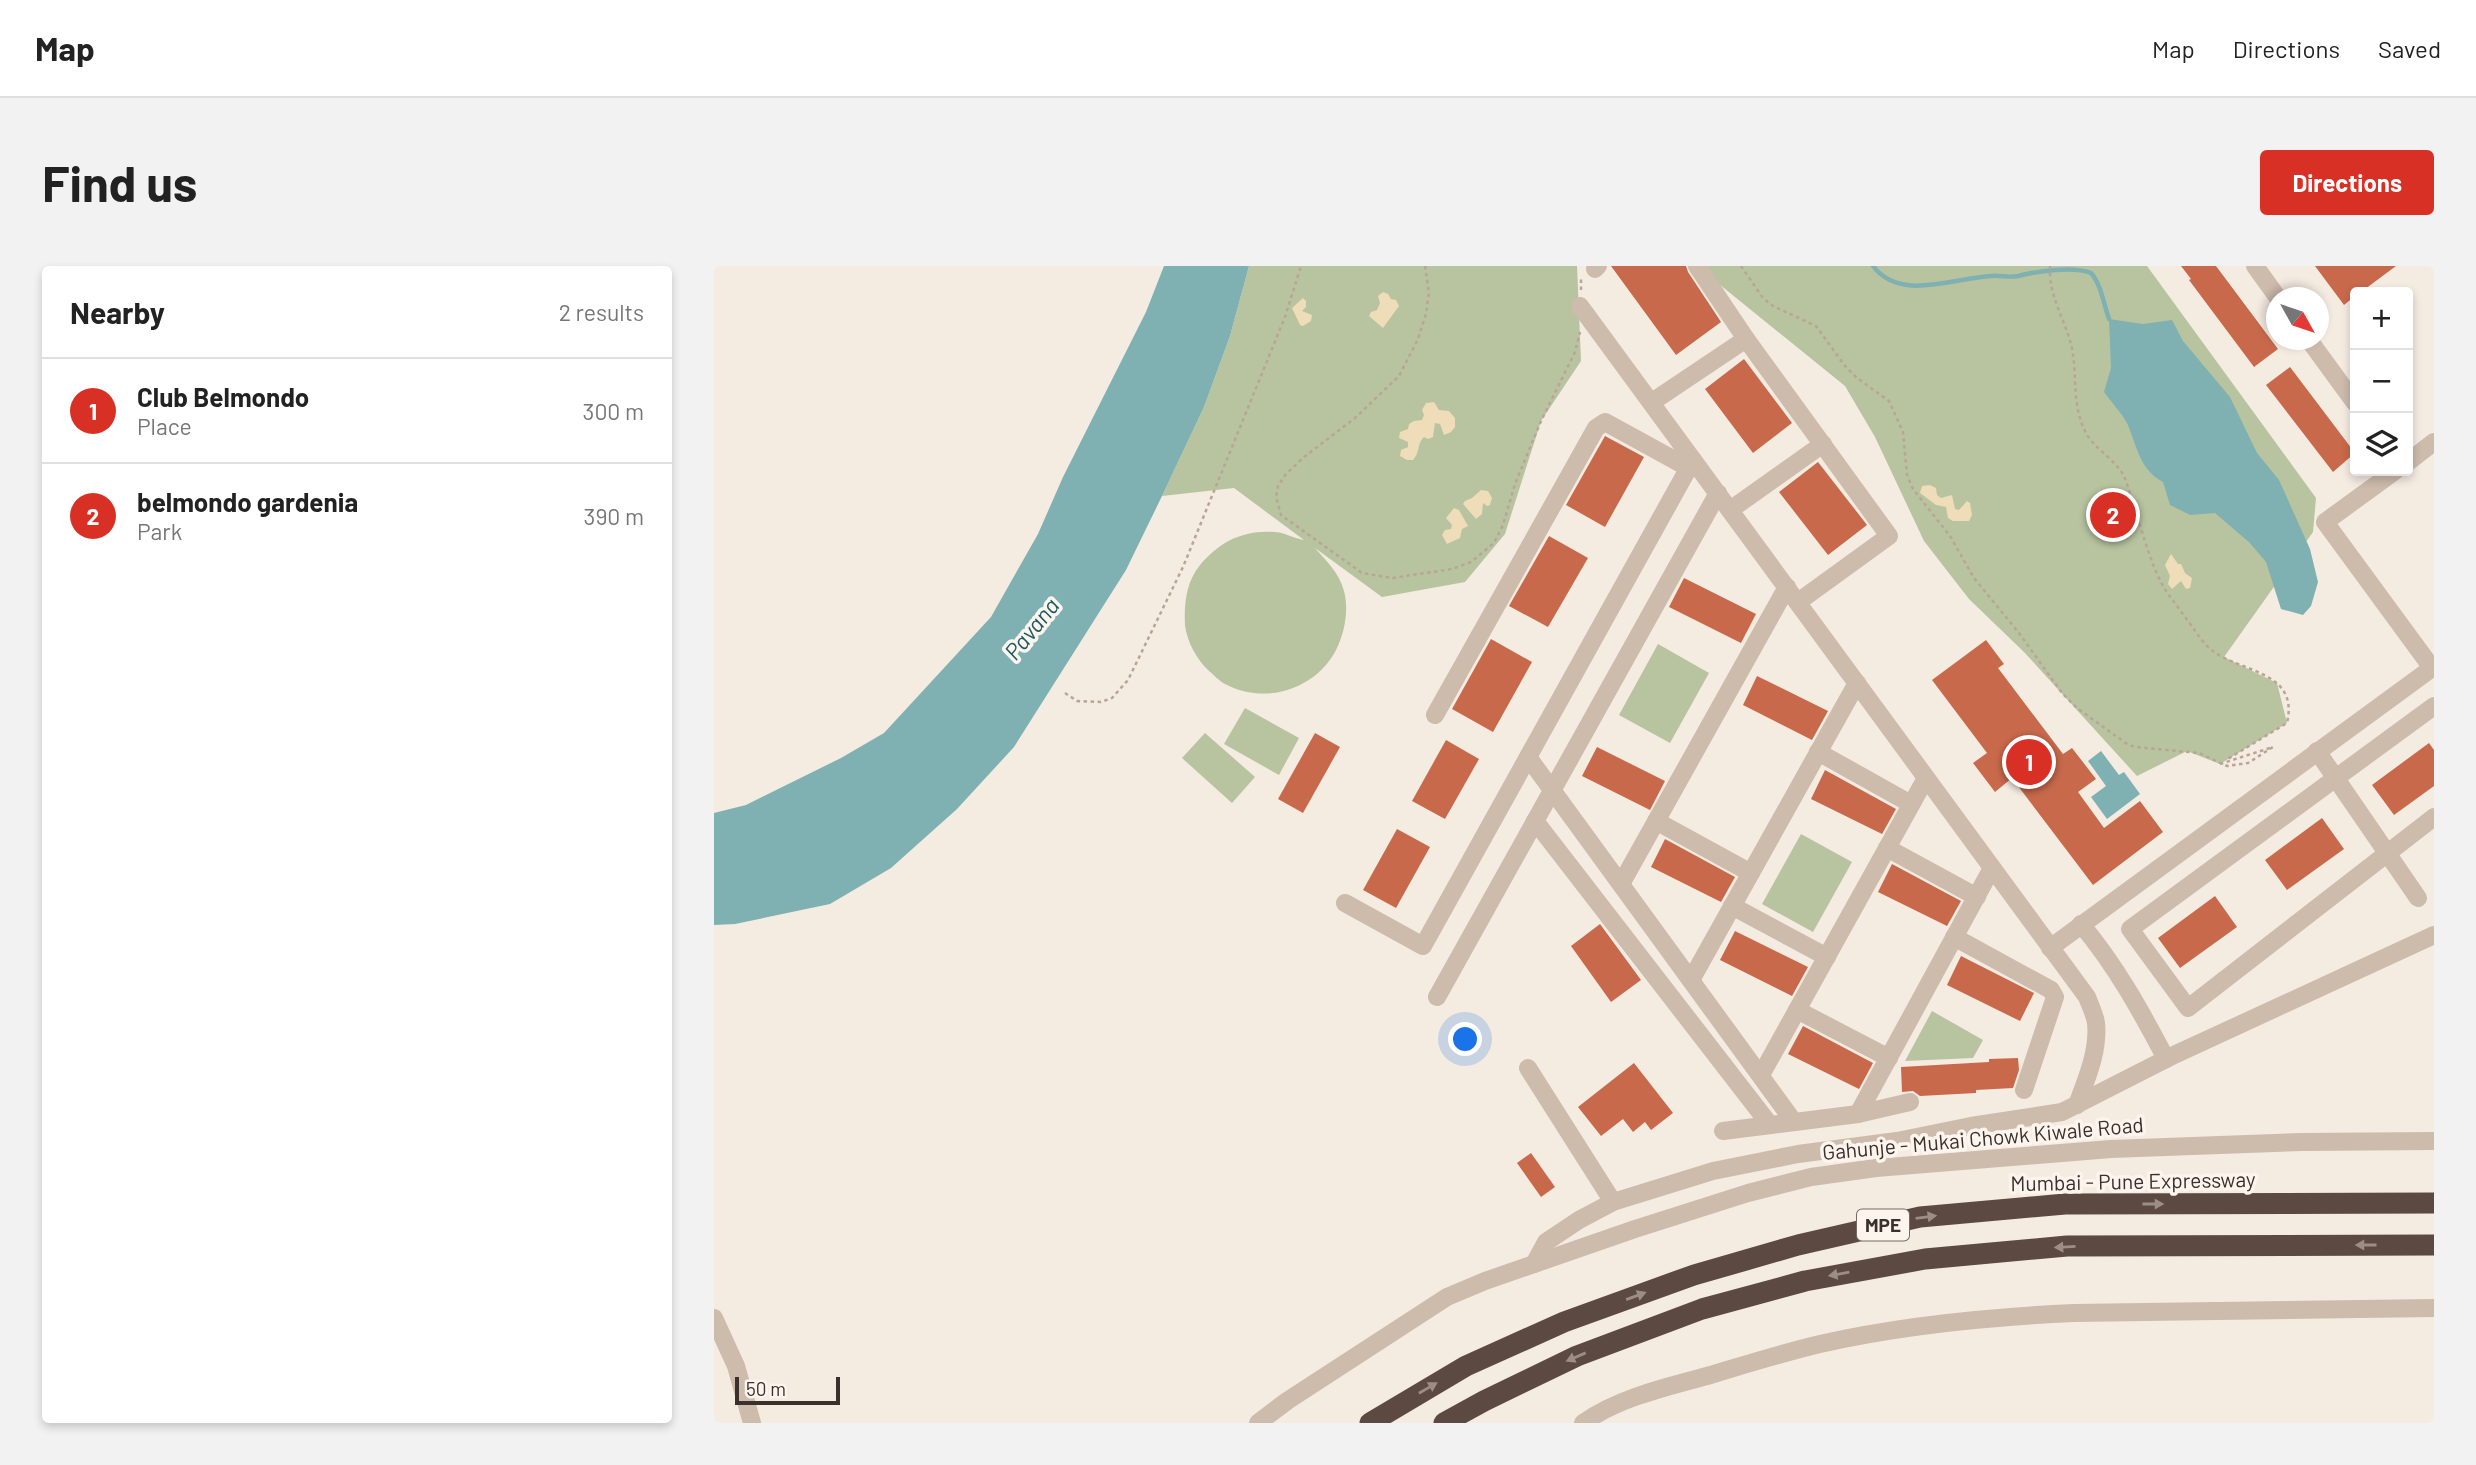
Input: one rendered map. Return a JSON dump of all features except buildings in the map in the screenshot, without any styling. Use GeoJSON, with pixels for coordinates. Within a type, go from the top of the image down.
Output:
{"type":"FeatureCollection","features":[{"type":"Feature","properties":{"kind":"highway","name":"Mumbai - Pune Expressway"},"geometry":{"type":"LineString","coordinates":[[1370,1423],[1466,1366],[1564,1322],[1694,1275],[1798,1245],[1920,1217],[2065,1204],[2434,1203]]}},
{"type":"Feature","properties":{"kind":"highway","name":"MPE"},"geometry":{"type":"LineString","coordinates":[[1444,1423],[1577,1356],[1702,1310],[1805,1280],[1925,1259],[2067,1246],[2434,1245]]}},
{"type":"Feature","properties":{"kind":"street"},"geometry":{"type":"LineString","coordinates":[[1697,266],[1746,339],[1889,536],[1798,602]]}},
{"type":"Feature","properties":{"kind":"street"},"geometry":{"type":"LineString","coordinates":[[2255,266],[2270,287]]}},
{"type":"Feature","properties":{"kind":"street"},"geometry":{"type":"LineString","coordinates":[[1580,306],[1652,402],[1691,464],[1718,493],[2087,997],[2096,1022],[2090,1067],[2077,1105]]}},
{"type":"Feature","properties":{"kind":"street"},"geometry":{"type":"LineString","coordinates":[[1652,402],[1746,339]]}},
{"type":"Feature","properties":{"kind":"street"},"geometry":{"type":"LineString","coordinates":[[2316,350],[2350,396]]}},
{"type":"Feature","properties":{"kind":"street"},"geometry":{"type":"LineString","coordinates":[[1435,715],[1596,428],[1605,422],[1691,464]]}},
{"type":"Feature","properties":{"kind":"street"},"geometry":{"type":"LineString","coordinates":[[2413,457],[2434,442]]}},
{"type":"Feature","properties":{"kind":"street"},"geometry":{"type":"LineString","coordinates":[[1730,510],[1823,444]]}},
{"type":"Feature","properties":{"kind":"street"},"geometry":{"type":"LineString","coordinates":[[1345,902],[1423,946],[1691,464]]}},
{"type":"Feature","properties":{"kind":"street"},"geometry":{"type":"LineString","coordinates":[[2050,948],[2317,751],[2433,670],[2325,522],[2388,476]]}},
{"type":"Feature","properties":{"kind":"street"},"geometry":{"type":"LineString","coordinates":[[1437,997],[1718,493]]}},
{"type":"Feature","properties":{"kind":"street"},"geometry":{"type":"LineString","coordinates":[[1621,884],[1787,587]]}},
{"type":"Feature","properties":{"kind":"street"},"geometry":{"type":"LineString","coordinates":[[1691,980],[1857,683]]}},
{"type":"Feature","properties":{"kind":"street"},"geometry":{"type":"LineString","coordinates":[[2434,706],[2130,929],[2188,1008],[2434,817]]}},
{"type":"Feature","properties":{"kind":"street"},"geometry":{"type":"LineString","coordinates":[[2317,751],[2418,898]]}},
{"type":"Feature","properties":{"kind":"street"},"geometry":{"type":"LineString","coordinates":[[1818,752],[1911,804]]}},
{"type":"Feature","properties":{"kind":"street"},"geometry":{"type":"LineString","coordinates":[[1528,757],[1794,1122]]}},
{"type":"Feature","properties":{"kind":"street"},"geometry":{"type":"LineString","coordinates":[[1761,1075],[1926,778]]}},
{"type":"Feature","properties":{"kind":"street"},"geometry":{"type":"LineString","coordinates":[[1535,821],[1770,1125]]}},
{"type":"Feature","properties":{"kind":"street"},"geometry":{"type":"LineString","coordinates":[[1656,821],[1751,873]]}},
{"type":"Feature","properties":{"kind":"street"},"geometry":{"type":"LineString","coordinates":[[1887,848],[1977,897]]}},
{"type":"Feature","properties":{"kind":"street"},"geometry":{"type":"LineString","coordinates":[[1858,1114],[1993,868]]}},
{"type":"Feature","properties":{"kind":"street"},"geometry":{"type":"LineString","coordinates":[[1732,906],[1827,957]]}},
{"type":"Feature","properties":{"kind":"street"},"geometry":{"type":"LineString","coordinates":[[2081,924],[2122,979],[2166,1059]]}},
{"type":"Feature","properties":{"kind":"street"},"geometry":{"type":"LineString","coordinates":[[1534,1264],[1546,1242],[1613,1202],[1725,1169],[1798,1154],[1898,1141],[2062,1112],[2166,1059],[2434,935]]}},
{"type":"Feature","properties":{"kind":"street"},"geometry":{"type":"LineString","coordinates":[[1954,937],[2052,990],[2053,1003],[2024,1090]]}},
{"type":"Feature","properties":{"kind":"street"},"geometry":{"type":"LineString","coordinates":[[1797,1010],[1889,1058]]}},
{"type":"Feature","properties":{"kind":"street"},"geometry":{"type":"LineString","coordinates":[[1528,1068],[1613,1202]]}},
{"type":"Feature","properties":{"kind":"street"},"geometry":{"type":"LineString","coordinates":[[1723,1131],[1858,1114],[1910,1102]]}},
{"type":"Feature","properties":{"kind":"street","name":"Gahunje - Mukai Chowk Kiwale Road"},"geometry":{"type":"LineString","coordinates":[[1258,1423],[1287,1401],[1447,1297],[1534,1264],[1748,1192],[1811,1177],[1863,1169],[2111,1149],[2301,1142],[2434,1141]]}},
{"type":"Feature","properties":{"kind":"street"},"geometry":{"type":"LineString","coordinates":[[1583,1423],[1629,1400],[1674,1385],[1819,1344],[1917,1326],[2023,1315],[2074,1313],[2434,1308]]}},
{"type":"Feature","properties":{"kind":"street"},"geometry":{"type":"LineString","coordinates":[[714,1318],[736,1366],[752,1423]]}},
{"type":"Feature","properties":{"kind":"path"},"geometry":{"type":"LineString","coordinates":[[1065,693],[1077,701],[1101,702],[1111,698],[1128,680],[1183,567],[1285,317],[1301,266]]}},
{"type":"Feature","properties":{"kind":"path"},"geometry":{"type":"LineString","coordinates":[[1425,266],[1429,293],[1426,314],[1418,339],[1399,376],[1363,411],[1286,474],[1278,486],[1276,497],[1281,514],[1362,573],[1392,578],[1452,569],[1471,562],[1494,543],[1541,421],[1575,352],[1581,324],[1581,276],[1590,267]]}},
{"type":"Feature","properties":{"kind":"path"},"geometry":{"type":"LineString","coordinates":[[1741,266],[1763,298],[1773,306],[1816,326],[1845,366],[1889,401],[1903,432],[1907,475],[1913,489],[1950,536],[1974,578],[2019,633],[2062,693],[2077,708],[2135,747],[2187,750],[2220,764],[2236,766],[2248,763],[2273,747],[2220,764]]}},
{"type":"Feature","properties":{"kind":"path"},"geometry":{"type":"LineString","coordinates":[[2050,266],[2049,280],[2072,347],[2074,387],[2080,419],[2086,434],[2118,465],[2124,476],[2165,590],[2208,648],[2267,675],[2277,683],[2288,702],[2290,712],[2287,723],[2220,764]]}},
{"type":"Feature","properties":{"kind":"green space"},"geometry":{"type":"Polygon","coordinates":[[[1249,266],[1577,266],[1581,361],[1541,421],[1505,534],[1465,582],[1382,597],[1315,548],[1336,572],[1342,584],[1346,615],[1341,638],[1334,654],[1310,680],[1294,688],[1260,694],[1242,691],[1223,683],[1197,656],[1190,644],[1185,625],[1189,586],[1200,565],[1224,544],[1242,535],[1274,532],[1304,540],[1234,488],[1162,496],[1204,407],[1230,336],[1249,266]]]}},
{"type":"Feature","properties":{"kind":"green space"},"geometry":{"type":"Polygon","coordinates":[[[1706,266],[2147,266],[2316,498],[2313,532],[2224,657],[2277,683],[2287,723],[2220,764],[2187,751],[2137,776],[2025,653],[1969,599],[1924,541],[1875,437],[1845,386],[1714,280],[1706,266]]]}},
{"type":"Feature","properties":{"kind":"green space"},"geometry":{"type":"Polygon","coordinates":[[[1658,644],[1709,673],[1670,743],[1619,715],[1658,644]]]}},
{"type":"Feature","properties":{"kind":"green space"},"geometry":{"type":"Polygon","coordinates":[[[1245,708],[1299,738],[1279,775],[1224,744],[1245,708]]]}},
{"type":"Feature","properties":{"kind":"green space"},"geometry":{"type":"Polygon","coordinates":[[[1205,733],[1255,777],[1232,803],[1182,758],[1205,733]]]}},
{"type":"Feature","properties":{"kind":"green space"},"geometry":{"type":"Polygon","coordinates":[[[1801,834],[1852,862],[1813,932],[1762,904],[1801,834]]]}},
{"type":"Feature","properties":{"kind":"green space"},"geometry":{"type":"Polygon","coordinates":[[[1932,1011],[1983,1040],[1973,1058],[1905,1061],[1932,1011]]]}},
{"type":"Feature","properties":{"kind":"sand"},"geometry":{"type":"Polygon","coordinates":[[[1383,292],[1396,300],[1399,306],[1383,328],[1369,316],[1377,310],[1380,303],[1378,296],[1383,292]]]}},
{"type":"Feature","properties":{"kind":"sand"},"geometry":{"type":"Polygon","coordinates":[[[1303,298],[1306,307],[1302,311],[1312,315],[1311,321],[1303,326],[1292,308],[1303,298]]]}},
{"type":"Feature","properties":{"kind":"sand"},"geometry":{"type":"Polygon","coordinates":[[[1434,402],[1439,410],[1449,411],[1455,418],[1455,427],[1444,435],[1440,424],[1435,423],[1433,437],[1424,437],[1413,460],[1407,460],[1400,456],[1401,450],[1408,447],[1408,442],[1399,438],[1400,432],[1408,429],[1409,424],[1414,421],[1422,420],[1422,410],[1426,403],[1434,402]]]}},
{"type":"Feature","properties":{"kind":"sand"},"geometry":{"type":"Polygon","coordinates":[[[1930,485],[1936,488],[1937,495],[1941,498],[1952,495],[1955,509],[1959,510],[1967,501],[1970,503],[1972,515],[1969,521],[1953,521],[1948,518],[1946,507],[1936,505],[1920,493],[1922,486],[1930,485]]]}},
{"type":"Feature","properties":{"kind":"sand"},"geometry":{"type":"Polygon","coordinates":[[[1481,490],[1488,491],[1492,498],[1490,505],[1483,503],[1482,514],[1476,519],[1463,504],[1481,490]]]}},
{"type":"Feature","properties":{"kind":"sand"},"geometry":{"type":"Polygon","coordinates":[[[1454,508],[1459,510],[1468,526],[1462,529],[1460,538],[1447,544],[1442,535],[1445,530],[1451,529],[1452,525],[1446,518],[1454,508]]]}},
{"type":"Feature","properties":{"kind":"sand"},"geometry":{"type":"Polygon","coordinates":[[[2171,554],[2192,578],[2190,588],[2186,589],[2181,581],[2172,589],[2168,584],[2170,576],[2165,565],[2171,554]]]}},
{"type":"Feature","properties":{"kind":"water","name":"Pavana"},"geometry":{"type":"Polygon","coordinates":[[[1164,266],[1249,266],[1230,336],[1204,407],[1126,570],[1014,747],[957,809],[891,868],[830,904],[735,924],[714,925],[714,813],[746,805],[841,758],[884,733],[991,617],[1038,534],[1063,477],[1146,312],[1164,266]]]}},
{"type":"Feature","properties":{"kind":"water"},"geometry":{"type":"Polygon","coordinates":[[[2109,319],[2143,324],[2172,320],[2183,341],[2230,397],[2257,453],[2279,480],[2310,549],[2318,582],[2311,606],[2303,615],[2281,609],[2266,562],[2250,543],[2215,513],[2190,515],[2170,505],[2163,482],[2144,464],[2127,423],[2104,392],[2111,368],[2109,319]]]}},
{"type":"Feature","properties":{"kind":"water"},"geometry":{"type":"Polygon","coordinates":[[[2101,751],[2119,775],[2124,772],[2140,794],[2107,819],[2091,797],[2106,786],[2088,761],[2101,751]]]}},
{"type":"Feature","properties":{"kind":"waterway"},"geometry":{"type":"LineString","coordinates":[[1873,266],[1884,277],[1912,286],[1991,276],[2015,277],[2055,270],[2084,271],[2091,273],[2097,283],[2109,319]]}},
{"type":"Feature","properties":{"kind":"place","name":"belmondo gardenia"},"geometry":{"type":"Point","coordinates":[2113,515]}},
{"type":"Feature","properties":{"kind":"place","name":"Club Belmondo"},"geometry":{"type":"Point","coordinates":[2029,762]}}]}
